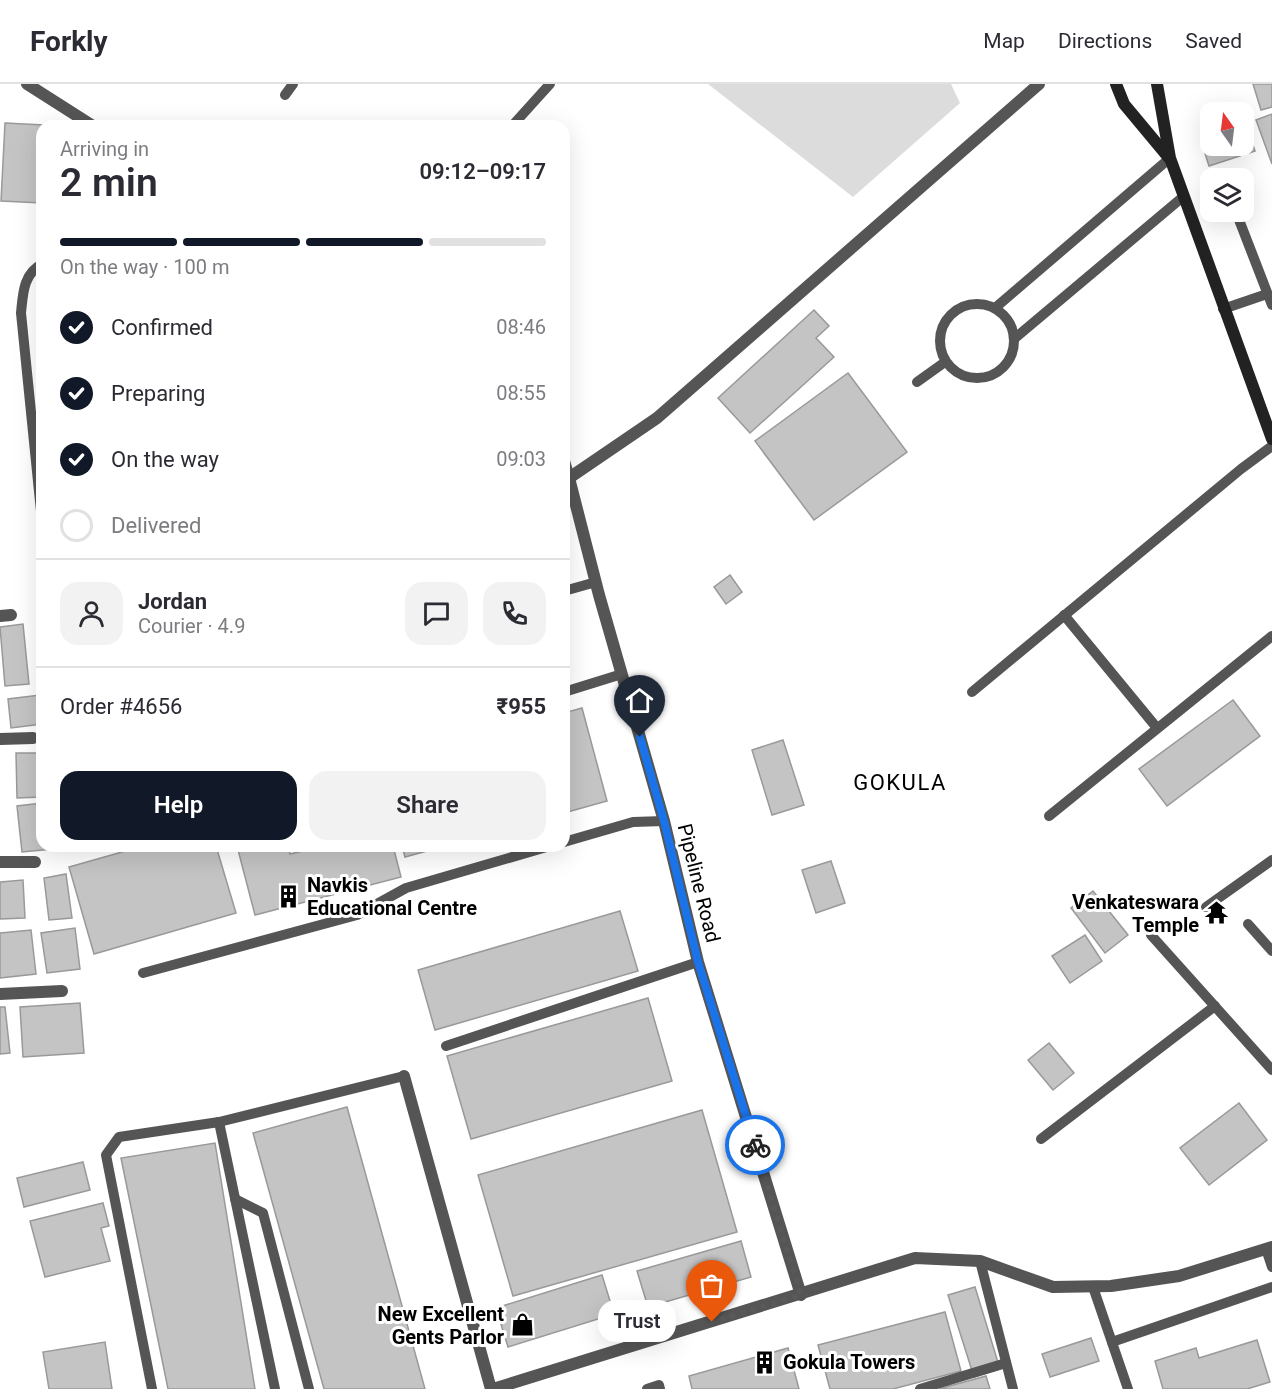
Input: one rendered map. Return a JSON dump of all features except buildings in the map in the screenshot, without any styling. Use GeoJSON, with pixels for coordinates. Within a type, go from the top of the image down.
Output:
{"type":"FeatureCollection","features":[{"type":"Feature","properties":{"kind":"main road"},"geometry":{"type":"LineString","coordinates":[[1116,84],[1124,104],[1170,158]]}},
{"type":"Feature","properties":{"kind":"main road"},"geometry":{"type":"LineString","coordinates":[[1157,84],[1170,158],[1272,439]]}},
{"type":"Feature","properties":{"kind":"street"},"geometry":{"type":"LineString","coordinates":[[27,84],[84,120]]}},
{"type":"Feature","properties":{"kind":"street"},"geometry":{"type":"LineString","coordinates":[[570,477],[657,418],[1039,84]]}},
{"type":"Feature","properties":{"kind":"street","name":"Pipeline Road"},"geometry":{"type":"LineString","coordinates":[[570,482],[664,821],[698,962],[801,1295]]}},
{"type":"Feature","properties":{"kind":"street"},"geometry":{"type":"LineString","coordinates":[[0,739],[33,738]]}},
{"type":"Feature","properties":{"kind":"street"},"geometry":{"type":"LineString","coordinates":[[0,862],[35,862]]}},
{"type":"Feature","properties":{"kind":"street"},"geometry":{"type":"LineString","coordinates":[[0,994],[63,991]]}},
{"type":"Feature","properties":{"kind":"street"},"geometry":{"type":"LineString","coordinates":[[404,1076],[492,1389],[915,1258],[980,1261],[1053,1287],[1093,1287],[1179,1276],[1269,1248]]}},
{"type":"Feature","properties":{"kind":"lane"},"geometry":{"type":"LineString","coordinates":[[285,95],[293,84]]}},
{"type":"Feature","properties":{"kind":"lane"},"geometry":{"type":"LineString","coordinates":[[517,120],[550,84]]}},
{"type":"Feature","properties":{"kind":"lane"},"geometry":{"type":"LineString","coordinates":[[995,308],[1170,158]]}},
{"type":"Feature","properties":{"kind":"lane"},"geometry":{"type":"LineString","coordinates":[[1014,339],[1005,316],[995,308],[970,304],[958,308],[948,316],[939,340],[945,362],[965,376],[988,376],[1007,362],[1014,339],[1184,196]]}},
{"type":"Feature","properties":{"kind":"lane"},"geometry":{"type":"LineString","coordinates":[[1240,222],[1272,305]]}},
{"type":"Feature","properties":{"kind":"lane"},"geometry":{"type":"LineString","coordinates":[[36,267],[24,284],[21,313],[36,462]]}},
{"type":"Feature","properties":{"kind":"lane"},"geometry":{"type":"LineString","coordinates":[[1223,309],[1267,294]]}},
{"type":"Feature","properties":{"kind":"lane"},"geometry":{"type":"LineString","coordinates":[[917,382],[945,362]]}},
{"type":"Feature","properties":{"kind":"lane"},"geometry":{"type":"LineString","coordinates":[[972,692],[1272,446]]}},
{"type":"Feature","properties":{"kind":"lane"},"geometry":{"type":"LineString","coordinates":[[570,589],[596,582]]}},
{"type":"Feature","properties":{"kind":"lane"},"geometry":{"type":"LineString","coordinates":[[1064,615],[1157,728]]}},
{"type":"Feature","properties":{"kind":"lane"},"geometry":{"type":"LineString","coordinates":[[1048,816],[1272,636]]}},
{"type":"Feature","properties":{"kind":"lane"},"geometry":{"type":"LineString","coordinates":[[570,690],[622,674]]}},
{"type":"Feature","properties":{"kind":"lane"},"geometry":{"type":"LineString","coordinates":[[570,840],[633,822],[664,821]]}},
{"type":"Feature","properties":{"kind":"lane"},"geometry":{"type":"LineString","coordinates":[[143,973],[357,915],[405,888],[529,852]]}},
{"type":"Feature","properties":{"kind":"lane"},"geometry":{"type":"LineString","coordinates":[[1206,907],[1272,860]]}},
{"type":"Feature","properties":{"kind":"lane"},"geometry":{"type":"LineString","coordinates":[[1248,924],[1272,951]]}},
{"type":"Feature","properties":{"kind":"lane"},"geometry":{"type":"LineString","coordinates":[[1151,935],[1272,1070]]}},
{"type":"Feature","properties":{"kind":"lane"},"geometry":{"type":"LineString","coordinates":[[446,1046],[698,962]]}},
{"type":"Feature","properties":{"kind":"lane"},"geometry":{"type":"LineString","coordinates":[[1041,1139],[1215,1006]]}},
{"type":"Feature","properties":{"kind":"lane"},"geometry":{"type":"LineString","coordinates":[[153,1389],[106,1155],[119,1137],[219,1122],[404,1076]]}},
{"type":"Feature","properties":{"kind":"lane"},"geometry":{"type":"LineString","coordinates":[[219,1122],[276,1389]]}},
{"type":"Feature","properties":{"kind":"lane"},"geometry":{"type":"LineString","coordinates":[[235,1200],[263,1213],[309,1389]]}},
{"type":"Feature","properties":{"kind":"lane"},"geometry":{"type":"LineString","coordinates":[[1269,1248],[1272,1267]]}},
{"type":"Feature","properties":{"kind":"lane"},"geometry":{"type":"LineString","coordinates":[[980,1261],[1013,1389]]}},
{"type":"Feature","properties":{"kind":"lane"},"geometry":{"type":"LineString","coordinates":[[1093,1287],[1128,1389]]}},
{"type":"Feature","properties":{"kind":"lane"},"geometry":{"type":"LineString","coordinates":[[1112,1342],[1272,1287]]}},
{"type":"Feature","properties":{"kind":"lane"},"geometry":{"type":"LineString","coordinates":[[920,1389],[1006,1363]]}},
{"type":"Feature","properties":{"kind":"lane"},"geometry":{"type":"LineString","coordinates":[[647,1389],[659,1385],[660,1389]]}},
{"type":"Feature","properties":{"kind":"shaded area"},"geometry":{"type":"Polygon","coordinates":[[[708,84],[951,84],[960,103],[853,197],[708,84]]]}},
{"type":"Feature","properties":{"kind":"way so far"},"geometry":{"type":"LineString","coordinates":[[712,1322],[801,1295],[755,1145]]}},
{"type":"Feature","properties":{"kind":"place","name":"Navkis Educational Centre"},"geometry":{"type":"Point","coordinates":[289,896]}},
{"type":"Feature","properties":{"kind":"place","name":"Venkateswara Temple"},"geometry":{"type":"Point","coordinates":[1217,913]}},
{"type":"Feature","properties":{"kind":"place","name":"Trust"},"geometry":{"type":"Point","coordinates":[712,1322]}},
{"type":"Feature","properties":{"kind":"place","name":"New Excellent Gents Parlor"},"geometry":{"type":"Point","coordinates":[522,1325]}},
{"type":"Feature","properties":{"kind":"place","name":"Gokula Towers"},"geometry":{"type":"Point","coordinates":[765,1362]}},
{"type":"Feature","properties":{"kind":"district","name":"GOKULA"},"geometry":{"type":"Point","coordinates":[900,782]}},
{"type":"Feature","properties":{"kind":"route"},"geometry":{"type":"LineString","coordinates":[[640,737],[664,821],[698,962],[755,1145]]}}]}
